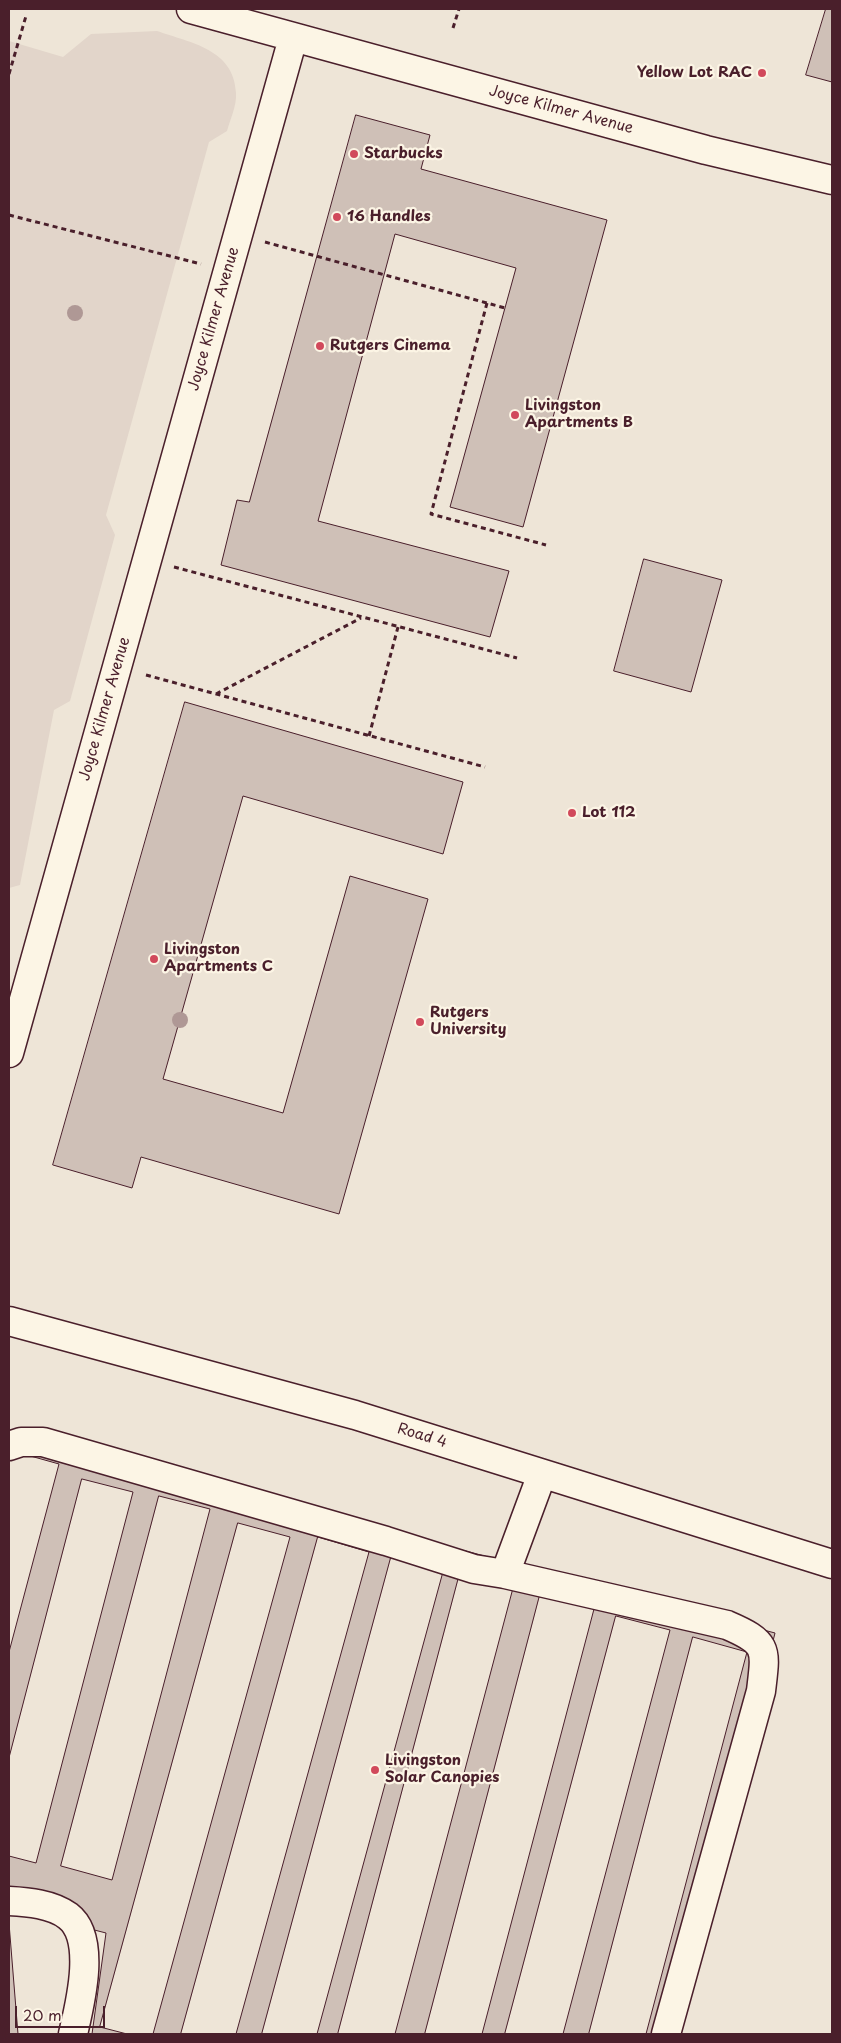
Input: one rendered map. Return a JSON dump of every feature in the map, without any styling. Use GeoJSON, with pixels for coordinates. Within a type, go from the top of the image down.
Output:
{"type":"FeatureCollection","features":[{"type":"Feature","properties":{"kind":"street"},"geometry":{"type":"LineString","coordinates":[[192,9],[293,38]]}},
{"type":"Feature","properties":{"kind":"street","name":"Joyce Kilmer Avenue"},"geometry":{"type":"LineString","coordinates":[[9,1053],[293,38],[706,150],[832,180]]}},
{"type":"Feature","properties":{"kind":"street","name":"Road 4"},"geometry":{"type":"LineString","coordinates":[[9,1321],[355,1415],[832,1564]]}},
{"type":"Feature","properties":{"kind":"street"},"geometry":{"type":"LineString","coordinates":[[9,1446],[21,1442],[43,1442],[386,1541],[474,1569],[505,1574],[727,1625],[743,1632],[758,1642],[765,1658],[761,1691],[666,2034]]}},
{"type":"Feature","properties":{"kind":"street"},"geometry":{"type":"LineString","coordinates":[[505,1574],[542,1474]]}},
{"type":"Feature","properties":{"kind":"street"},"geometry":{"type":"LineString","coordinates":[[9,1901],[38,1903],[68,1916],[81,1934],[85,1964],[82,1997],[72,2034]]}},
{"type":"Feature","properties":{"kind":"path"},"geometry":{"type":"LineString","coordinates":[[453,28],[459,9]]}},
{"type":"Feature","properties":{"kind":"path"},"geometry":{"type":"LineString","coordinates":[[9,74],[26,16]]}},
{"type":"Feature","properties":{"kind":"path"},"geometry":{"type":"LineString","coordinates":[[9,215],[228,271]]}},
{"type":"Feature","properties":{"kind":"path"},"geometry":{"type":"LineString","coordinates":[[238,235],[505,308]]}},
{"type":"Feature","properties":{"kind":"path"},"geometry":{"type":"LineString","coordinates":[[487,303],[431,514],[546,545]]}},
{"type":"Feature","properties":{"kind":"path"},"geometry":{"type":"LineString","coordinates":[[147,559],[517,658]]}},
{"type":"Feature","properties":{"kind":"path"},"geometry":{"type":"LineString","coordinates":[[216,694],[361,617]]}},
{"type":"Feature","properties":{"kind":"path"},"geometry":{"type":"LineString","coordinates":[[369,736],[398,627]]}},
{"type":"Feature","properties":{"kind":"path"},"geometry":{"type":"LineString","coordinates":[[117,668],[485,767]]}},
{"type":"Feature","properties":{"kind":"shaded area","name":"Rutgers University"},"geometry":{"type":"Polygon","coordinates":[[[9,9],[832,9],[832,2034],[9,2034],[9,9]]]}},
{"type":"Feature","properties":{"kind":"shaded area"},"geometry":{"type":"Polygon","coordinates":[[[157,31],[196,44],[219,57],[228,66],[233,78],[236,93],[235,102],[227,131],[209,142],[106,515],[115,535],[70,701],[54,710],[20,885],[9,888],[9,41],[63,57],[91,34],[157,31]]]}},
{"type":"Feature","properties":{"kind":"building"},"geometry":{"type":"Polygon","coordinates":[[[826,9],[832,9],[832,82],[806,75],[826,9]]]}},
{"type":"Feature","properties":{"kind":"building","name":"Livingston Apartments B"},"geometry":{"type":"Polygon","coordinates":[[[356,115],[430,135],[421,169],[607,220],[523,527],[450,507],[516,268],[395,234],[318,521],[509,571],[490,637],[221,565],[237,500],[249,502],[356,115]]]}},
{"type":"Feature","properties":{"kind":"building"},"geometry":{"type":"Polygon","coordinates":[[[644,559],[722,580],[691,692],[614,671],[644,559]]]}},
{"type":"Feature","properties":{"kind":"building","name":"Livingston Apartments C"},"geometry":{"type":"Polygon","coordinates":[[[185,702],[463,782],[443,854],[243,796],[163,1079],[283,1113],[350,876],[428,899],[339,1214],[141,1157],[132,1188],[53,1165],[185,702]]]}},
{"type":"Feature","properties":{"kind":"building","name":"Livingston Solar Canopies"},"geometry":{"type":"Polygon","coordinates":[[[9,1430],[775,1633],[675,2034],[92,2034],[106,1933],[9,1908],[9,1430]]]}},
{"type":"Feature","properties":{"kind":"building"},"geometry":{"type":"Polygon","coordinates":[[[9,1450],[59,1464],[9,1652],[9,1450]]]}},
{"type":"Feature","properties":{"kind":"building"},"geometry":{"type":"Polygon","coordinates":[[[82,1479],[133,1492],[36,1863],[9,1856],[9,1758],[82,1479]]]}},
{"type":"Feature","properties":{"kind":"building"},"geometry":{"type":"Polygon","coordinates":[[[159,1496],[210,1509],[112,1880],[61,1866],[159,1496]]]}},
{"type":"Feature","properties":{"kind":"building"},"geometry":{"type":"Polygon","coordinates":[[[238,1523],[290,1537],[153,2034],[127,2034],[100,2027],[238,1523]]]}},
{"type":"Feature","properties":{"kind":"building"},"geometry":{"type":"Polygon","coordinates":[[[318,1537],[369,1552],[236,2034],[181,2034],[318,1537]]]}},
{"type":"Feature","properties":{"kind":"building"},"geometry":{"type":"Polygon","coordinates":[[[392,1554],[444,1568],[317,2034],[262,2034],[392,1554]]]}},
{"type":"Feature","properties":{"kind":"building"},"geometry":{"type":"Polygon","coordinates":[[[460,1573],[513,1588],[395,2034],[338,2034],[460,1573]]]}},
{"type":"Feature","properties":{"kind":"building"},"geometry":{"type":"Polygon","coordinates":[[[540,1595],[594,1609],[482,2034],[425,2034],[540,1595]]]}},
{"type":"Feature","properties":{"kind":"building"},"geometry":{"type":"Polygon","coordinates":[[[616,1616],[670,1630],[563,2034],[505,2034],[616,1616]]]}},
{"type":"Feature","properties":{"kind":"building"},"geometry":{"type":"Polygon","coordinates":[[[693,1637],[747,1652],[646,2034],[589,2034],[693,1637]]]}},
{"type":"Feature","properties":{"kind":"building"},"geometry":{"type":"Polygon","coordinates":[[[9,1923],[18,2034],[9,2034],[9,1923]]]}},
{"type":"Feature","properties":{"kind":"place","name":"Yellow Lot RAC"},"geometry":{"type":"Point","coordinates":[762,73]}},
{"type":"Feature","properties":{"kind":"place","name":"Starbucks"},"geometry":{"type":"Point","coordinates":[354,154]}},
{"type":"Feature","properties":{"kind":"place","name":"16 Handles"},"geometry":{"type":"Point","coordinates":[337,217]}},
{"type":"Feature","properties":{"kind":"place","name":"Rutgers Cinema"},"geometry":{"type":"Point","coordinates":[320,346]}},
{"type":"Feature","properties":{"kind":"place","name":"Livingston Apartments B"},"geometry":{"type":"Point","coordinates":[515,415]}},
{"type":"Feature","properties":{"kind":"place","name":"Lot 112"},"geometry":{"type":"Point","coordinates":[572,813]}},
{"type":"Feature","properties":{"kind":"place","name":"Livingston Apartments C"},"geometry":{"type":"Point","coordinates":[154,959]}},
{"type":"Feature","properties":{"kind":"place","name":"Rutgers University"},"geometry":{"type":"Point","coordinates":[420,1022]}},
{"type":"Feature","properties":{"kind":"place","name":"Livingston Solar Canopies"},"geometry":{"type":"Point","coordinates":[375,1770]}}]}
